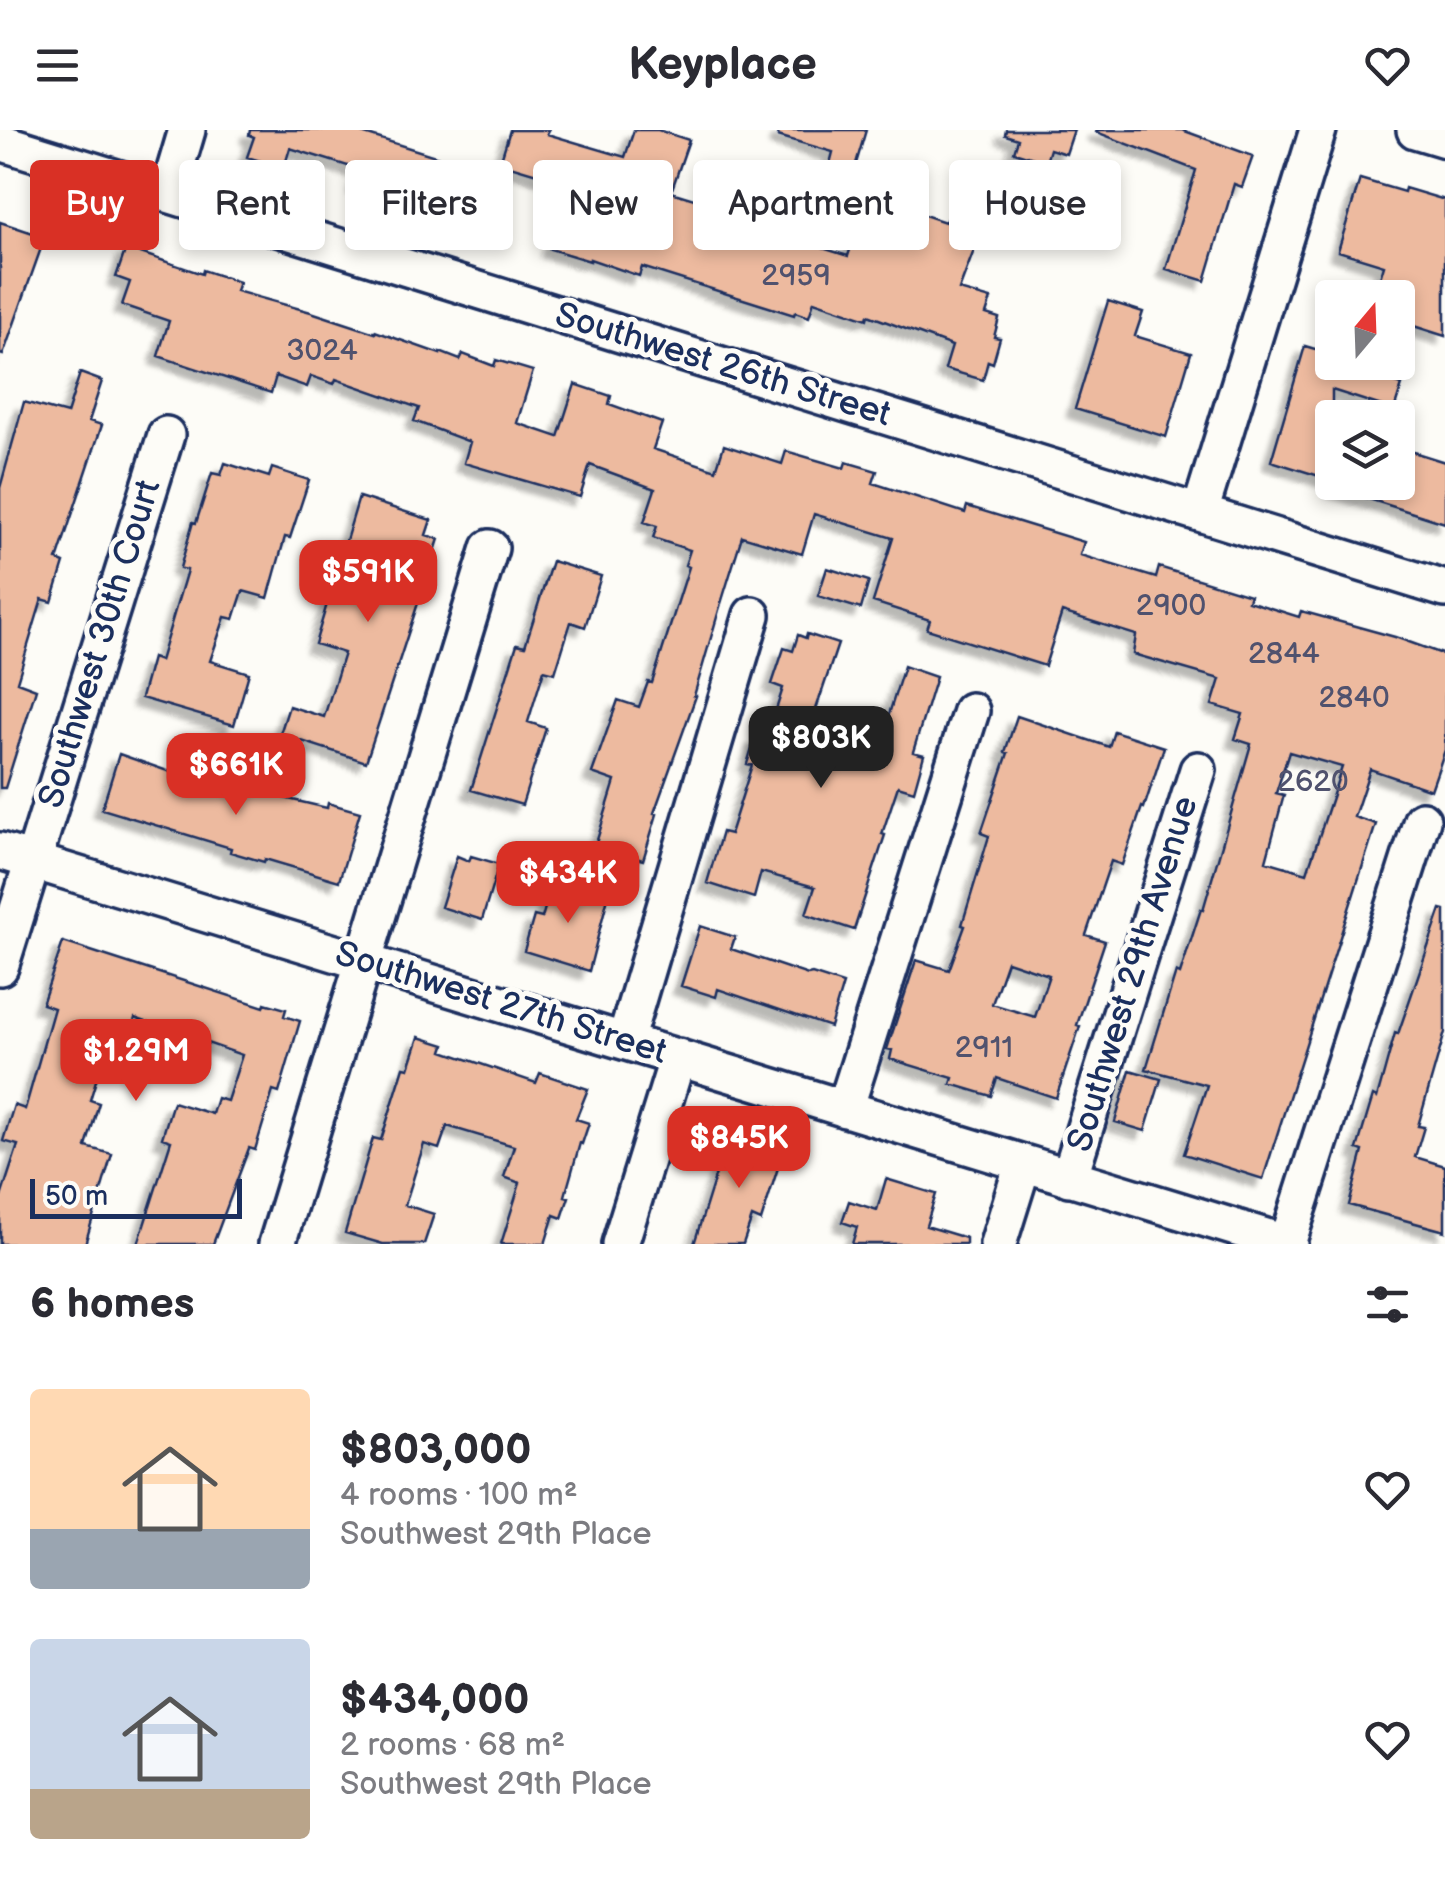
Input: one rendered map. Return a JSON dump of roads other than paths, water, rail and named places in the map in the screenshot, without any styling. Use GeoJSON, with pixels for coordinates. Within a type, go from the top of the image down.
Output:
{"type":"FeatureCollection","features":[{"type":"Feature","properties":{"kind":"street"},"geometry":{"type":"LineString","coordinates":[[168,194],[187,130]]}},
{"type":"Feature","properties":{"kind":"street"},"geometry":{"type":"LineString","coordinates":[[1200,512],[1318,130]]}},
{"type":"Feature","properties":{"kind":"street"},"geometry":{"type":"LineString","coordinates":[[1415,130],[1445,139]]}},
{"type":"Feature","properties":{"kind":"street","name":"Southwest 26th Street"},"geometry":{"type":"LineString","coordinates":[[0,142],[1445,589]]}},
{"type":"Feature","properties":{"kind":"street","name":"Southwest 30th Court"},"geometry":{"type":"LineString","coordinates":[[0,967],[16,856],[166,435]]}},
{"type":"Feature","properties":{"kind":"street"},"geometry":{"type":"LineString","coordinates":[[278,1244],[490,548]]}},
{"type":"Feature","properties":{"kind":"street"},"geometry":{"type":"LineString","coordinates":[[625,1041],[752,615]]}},
{"type":"Feature","properties":{"kind":"street"},"geometry":{"type":"LineString","coordinates":[[844,1109],[971,710]]}},
{"type":"Feature","properties":{"kind":"street","name":"Southwest 29th Avenue"},"geometry":{"type":"LineString","coordinates":[[1069,1178],[1198,770]]}},
{"type":"Feature","properties":{"kind":"street"},"geometry":{"type":"LineString","coordinates":[[1288,1244],[1422,820]]}},
{"type":"Feature","properties":{"kind":"street","name":"Southwest 27th Street"},"geometry":{"type":"LineString","coordinates":[[16,856],[1288,1244]]}},
{"type":"Feature","properties":{"kind":"street"},"geometry":{"type":"LineString","coordinates":[[620,1244],[678,1057]]}},
{"type":"Feature","properties":{"kind":"street","name":"Southwest 29th Avenue"},"geometry":{"type":"LineString","coordinates":[[998,1244],[1023,1164]]}}]}
